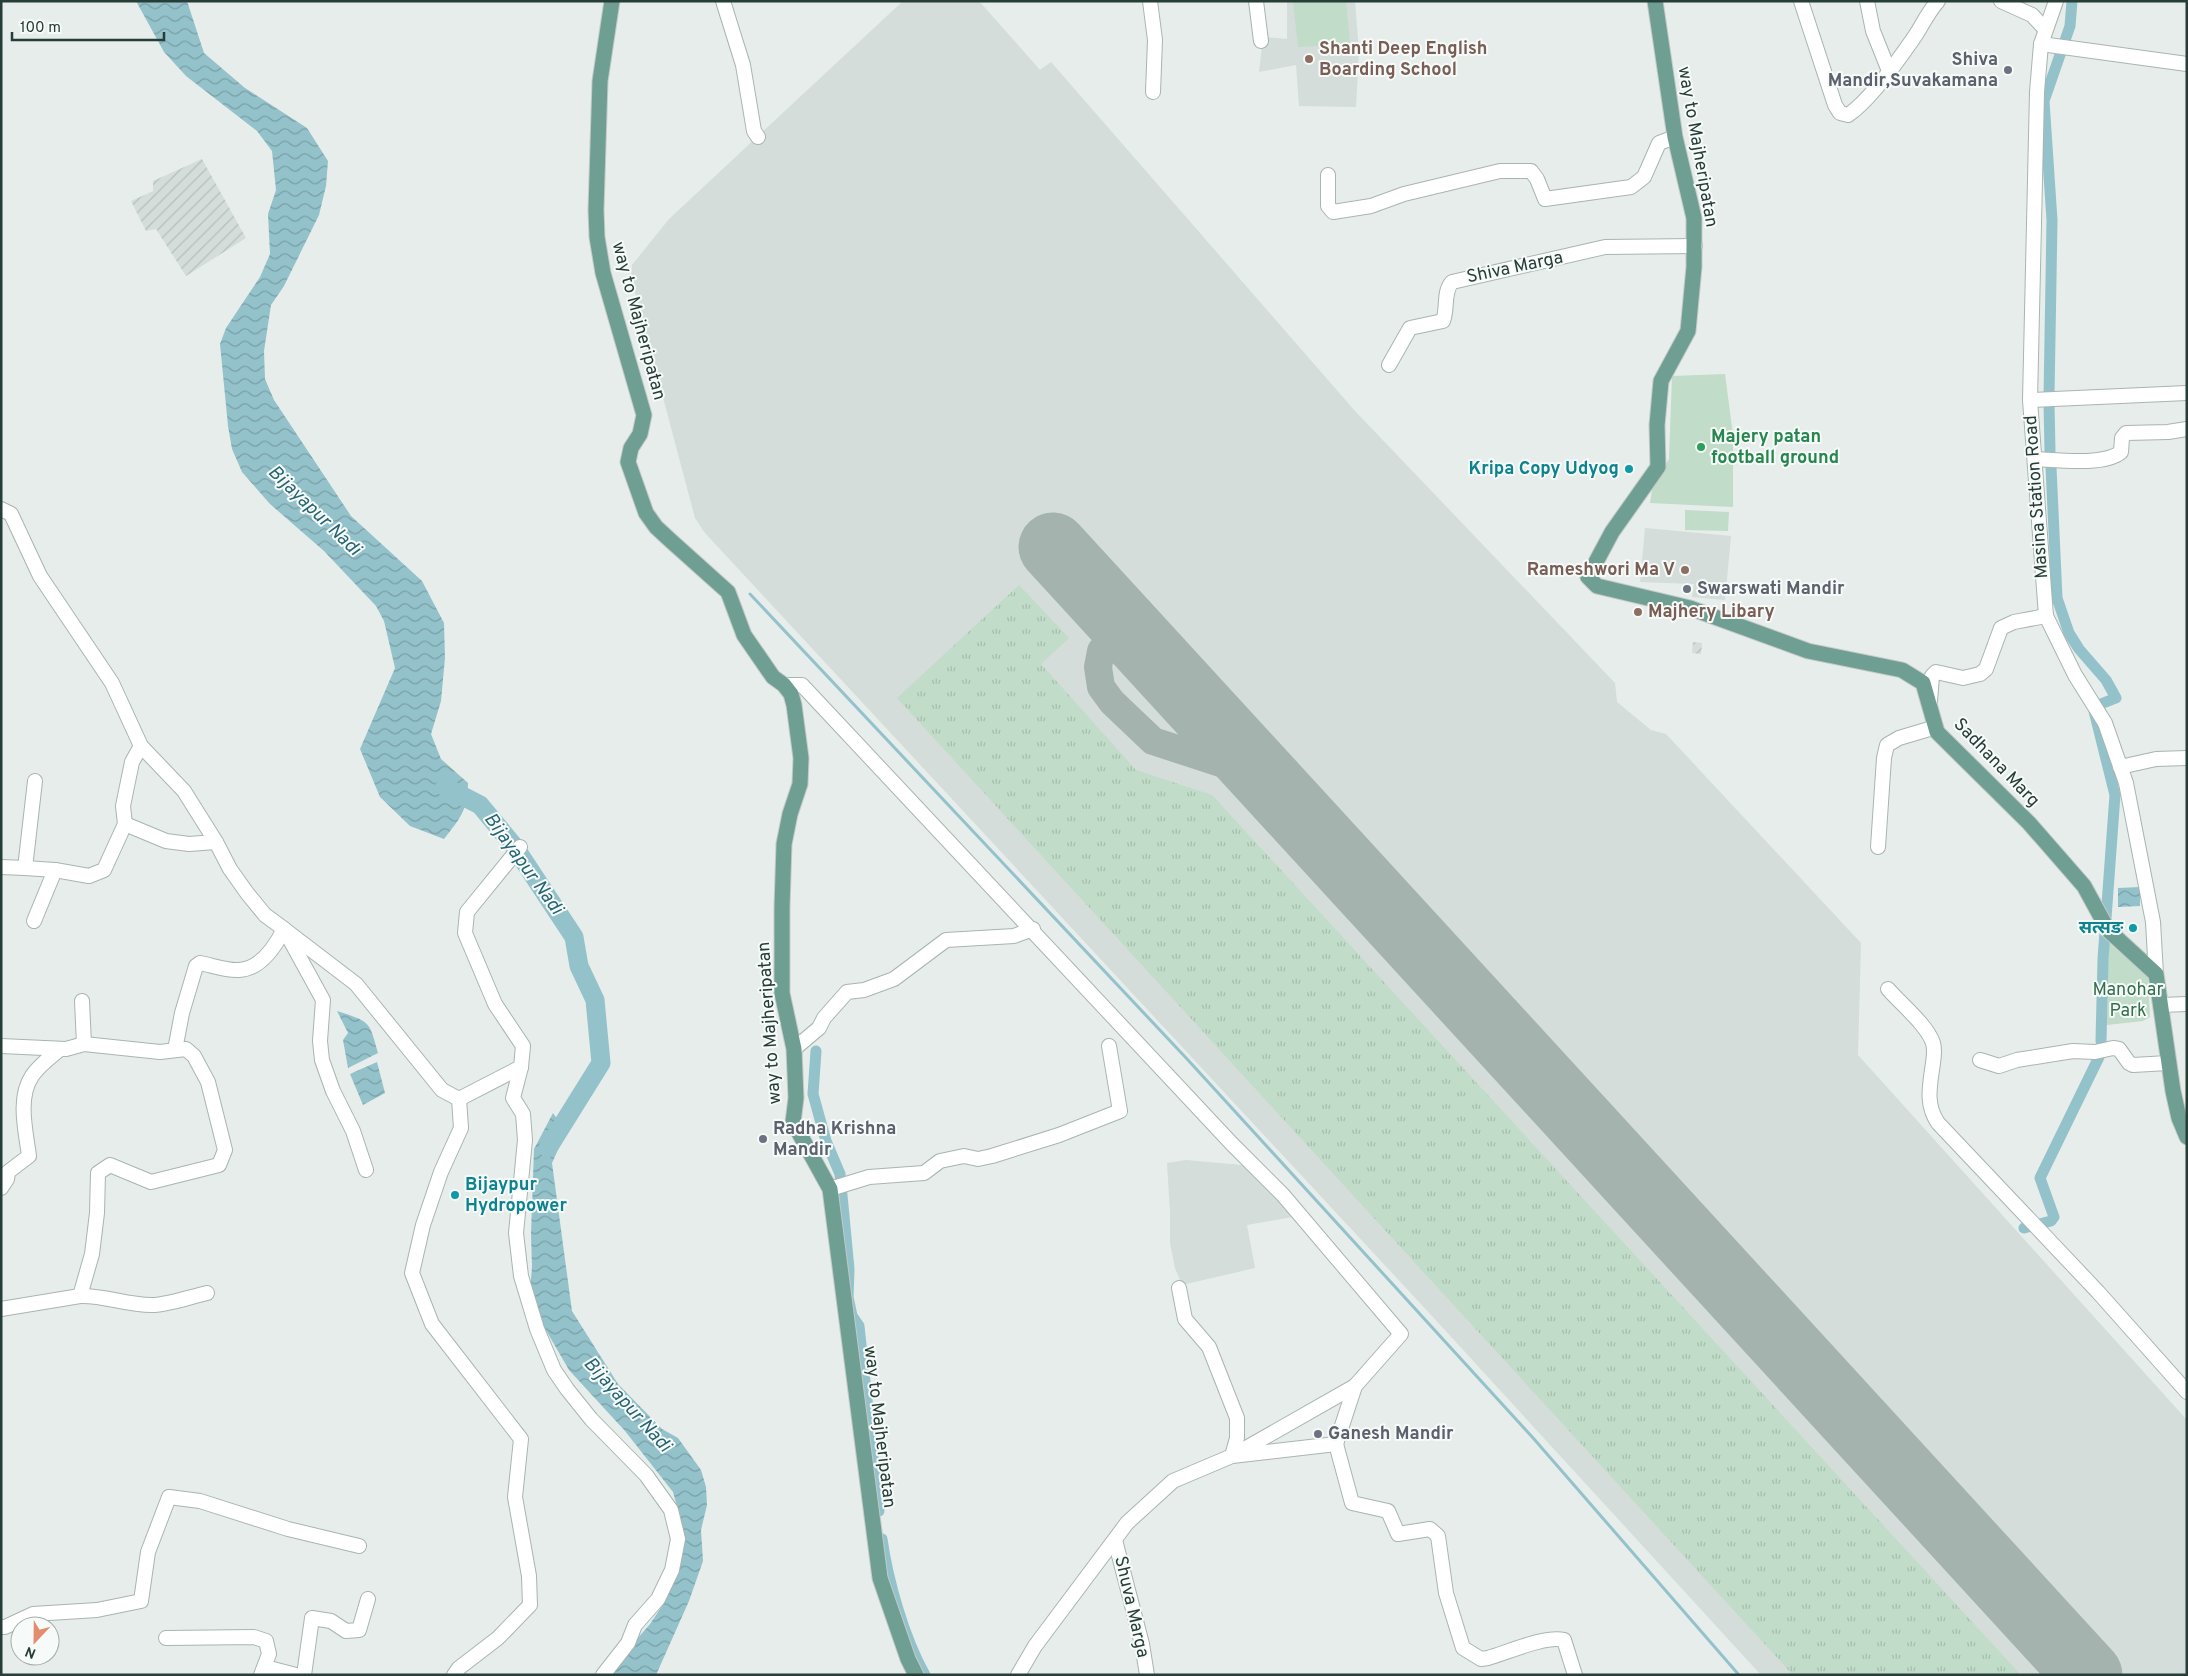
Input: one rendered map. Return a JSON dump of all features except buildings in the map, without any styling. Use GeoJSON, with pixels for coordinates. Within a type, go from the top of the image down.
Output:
{"type":"FeatureCollection","features":[{"type":"Feature","properties":{"kind":"main road","name":"way to Majheripatan"},"geometry":{"type":"LineString","coordinates":[[612,1],[600,81],[596,210],[603,273],[644,415],[640,434],[631,448],[628,462],[646,512],[656,527],[728,592],[744,635],[773,677],[784,685],[791,694],[794,705],[801,758],[800,784],[790,814],[784,844],[782,907],[782,993],[794,1049],[796,1098],[793,1122],[830,1189],[880,1578],[908,1659],[916,1675]]}},
{"type":"Feature","properties":{"kind":"main road","name":"way to Majheripatan"},"geometry":{"type":"LineString","coordinates":[[1638,596],[1596,586],[1588,577],[1612,532],[1658,467],[1657,425],[1660,381],[1688,331],[1695,246],[1694,218],[1675,137],[1655,1]]}},
{"type":"Feature","properties":{"kind":"main road","name":"Sadhana Marg"},"geometry":{"type":"LineString","coordinates":[[1638,596],[1690,608],[1808,651],[1902,670],[1923,683],[1930,701],[1937,732],[2029,823],[2084,886],[2108,930],[2156,974]]}},
{"type":"Feature","properties":{"kind":"main road"},"geometry":{"type":"LineString","coordinates":[[2156,974],[2168,1063],[2179,1118],[2187,1137]]}},
{"type":"Feature","properties":{"kind":"street"},"geometry":{"type":"LineString","coordinates":[[723,1],[743,65],[754,131],[758,137]]}},
{"type":"Feature","properties":{"kind":"street"},"geometry":{"type":"LineString","coordinates":[[1150,1],[1155,40],[1153,92]]}},
{"type":"Feature","properties":{"kind":"street"},"geometry":{"type":"LineString","coordinates":[[1256,1],[1261,41]]}},
{"type":"Feature","properties":{"kind":"street"},"geometry":{"type":"LineString","coordinates":[[1801,1],[1826,80],[1840,113],[1848,115],[1889,71],[1917,34],[1929,12],[1938,1]]}},
{"type":"Feature","properties":{"kind":"street"},"geometry":{"type":"LineString","coordinates":[[1867,1],[1873,31],[1889,71]]}},
{"type":"Feature","properties":{"kind":"street"},"geometry":{"type":"LineString","coordinates":[[2001,1],[2032,15],[2046,29]]}},
{"type":"Feature","properties":{"kind":"street","name":"Masina Station Road"},"geometry":{"type":"LineString","coordinates":[[2056,1],[2042,44],[2036,92],[2030,400],[2046,616],[2075,675],[2105,723],[2126,783],[2153,922],[2156,974]]}},
{"type":"Feature","properties":{"kind":"street"},"geometry":{"type":"LineString","coordinates":[[2042,44],[2187,64]]}},
{"type":"Feature","properties":{"kind":"street"},"geometry":{"type":"LineString","coordinates":[[1328,175],[1328,206],[1333,212],[1371,206],[1404,194],[1500,172],[1531,171],[1537,179],[1545,199],[1631,187],[1644,177],[1659,143],[1675,137]]}},
{"type":"Feature","properties":{"kind":"street","name":"Shiva Marga"},"geometry":{"type":"LineString","coordinates":[[1389,365],[1410,328],[1443,321],[1447,309],[1448,288],[1452,282],[1605,247],[1695,246]]}},
{"type":"Feature","properties":{"kind":"street"},"geometry":{"type":"LineString","coordinates":[[2030,400],[2187,394]]}},
{"type":"Feature","properties":{"kind":"street"},"geometry":{"type":"LineString","coordinates":[[2035,459],[2101,459],[2116,456],[2120,452],[2122,438],[2126,434],[2187,429]]}},
{"type":"Feature","properties":{"kind":"street"},"geometry":{"type":"LineString","coordinates":[[1,509],[11,514],[40,576],[112,683],[140,746],[184,791],[247,893],[265,916],[356,984],[442,1090],[459,1098]]}},
{"type":"Feature","properties":{"kind":"street"},"geometry":{"type":"LineString","coordinates":[[1930,701],[1932,676],[1936,672],[1963,678],[1980,674],[1986,669],[2001,628],[2014,622],[2046,616]]}},
{"type":"Feature","properties":{"kind":"street"},"geometry":{"type":"LineString","coordinates":[[784,685],[802,685],[1033,929],[1232,1144],[1283,1195],[1401,1334],[1355,1386],[1232,1456],[1172,1481],[1127,1523],[1035,1646],[1018,1675]]}},
{"type":"Feature","properties":{"kind":"street"},"geometry":{"type":"LineString","coordinates":[[1878,848],[1884,758],[1887,745],[1899,738],[1936,727]]}},
{"type":"Feature","properties":{"kind":"street"},"geometry":{"type":"LineString","coordinates":[[1,867],[55,870],[89,876],[104,870],[125,824],[123,806],[132,762],[140,746]]}},
{"type":"Feature","properties":{"kind":"street"},"geometry":{"type":"LineString","coordinates":[[2120,767],[2156,759],[2187,758]]}},
{"type":"Feature","properties":{"kind":"street"},"geometry":{"type":"LineString","coordinates":[[26,868],[35,781]]}},
{"type":"Feature","properties":{"kind":"street"},"geometry":{"type":"LineString","coordinates":[[125,824],[166,841],[189,844],[216,842]]}},
{"type":"Feature","properties":{"kind":"street"},"geometry":{"type":"LineString","coordinates":[[517,850],[467,912],[466,933],[495,1004],[524,1046],[513,1098],[523,1114],[525,1140],[516,1233],[521,1276],[537,1329],[554,1370],[591,1420],[646,1474],[671,1510],[678,1538],[672,1570],[658,1599],[635,1625],[628,1643],[603,1675]]}},
{"type":"Feature","properties":{"kind":"street"},"geometry":{"type":"LineString","coordinates":[[34,922],[55,870]]}},
{"type":"Feature","properties":{"kind":"street"},"geometry":{"type":"LineString","coordinates":[[175,1050],[182,1013],[196,966],[200,963],[238,971],[256,966],[276,945],[284,929]]}},
{"type":"Feature","properties":{"kind":"street"},"geometry":{"type":"LineString","coordinates":[[284,929],[322,1000],[320,1041],[322,1060],[333,1091],[353,1131],[366,1170]]}},
{"type":"Feature","properties":{"kind":"street"},"geometry":{"type":"LineString","coordinates":[[794,1049],[819,1028],[824,1018],[847,992],[864,990],[894,980],[946,940],[1014,936],[1033,929]]}},
{"type":"Feature","properties":{"kind":"street"},"geometry":{"type":"LineString","coordinates":[[1888,989],[1926,1030],[1933,1043],[1934,1052],[1929,1100],[1931,1113],[1938,1123],[2035,1224],[2187,1392]]}},
{"type":"Feature","properties":{"kind":"street"},"geometry":{"type":"LineString","coordinates":[[82,1001],[84,1044]]}},
{"type":"Feature","properties":{"kind":"street"},"geometry":{"type":"LineString","coordinates":[[2160,1005],[2187,1004]]}},
{"type":"Feature","properties":{"kind":"street"},"geometry":{"type":"LineString","coordinates":[[1,1046],[60,1049],[84,1044],[160,1052],[186,1049],[194,1056],[208,1082],[225,1150],[219,1165],[152,1182],[110,1165],[98,1173],[97,1213],[92,1254],[80,1296]]}},
{"type":"Feature","properties":{"kind":"street"},"geometry":{"type":"LineString","coordinates":[[830,1189],[869,1177],[924,1173],[940,1162],[964,1156],[978,1159],[992,1156],[1059,1136],[1120,1111],[1109,1046]]}},
{"type":"Feature","properties":{"kind":"street"},"geometry":{"type":"LineString","coordinates":[[1980,1060],[2000,1066],[2017,1060],[2073,1051],[2095,1052],[2113,1048],[2119,1049],[2128,1063],[2133,1065],[2168,1063]]}},
{"type":"Feature","properties":{"kind":"street"},"geometry":{"type":"LineString","coordinates":[[1,1188],[8,1172],[29,1156],[24,1118],[27,1088],[32,1076],[60,1049]]}},
{"type":"Feature","properties":{"kind":"street"},"geometry":{"type":"LineString","coordinates":[[459,1098],[521,1067]]}},
{"type":"Feature","properties":{"kind":"street"},"geometry":{"type":"LineString","coordinates":[[454,1675],[459,1668],[498,1638],[530,1605],[529,1576],[515,1497],[521,1439],[432,1324],[412,1273],[422,1224],[441,1172],[461,1128],[459,1098]]}},
{"type":"Feature","properties":{"kind":"street"},"geometry":{"type":"LineString","coordinates":[[1179,1288],[1185,1319],[1208,1348],[1236,1418],[1237,1438],[1232,1456]]}},
{"type":"Feature","properties":{"kind":"street"},"geometry":{"type":"LineString","coordinates":[[1,1309],[94,1295],[130,1303],[155,1305],[207,1293]]}},
{"type":"Feature","properties":{"kind":"street"},"geometry":{"type":"LineString","coordinates":[[1355,1386],[1336,1444],[1352,1503],[1388,1511],[1398,1534],[1430,1529],[1438,1536],[1446,1593],[1463,1648],[1480,1659],[1547,1640],[1560,1639],[1564,1640],[1567,1646],[1575,1675]]}},
{"type":"Feature","properties":{"kind":"street"},"geometry":{"type":"LineString","coordinates":[[1232,1456],[1336,1444]]}},
{"type":"Feature","properties":{"kind":"street"},"geometry":{"type":"LineString","coordinates":[[1,1627],[5,1627],[33,1614],[97,1610],[141,1601],[148,1552],[169,1497],[200,1501],[288,1529],[358,1546]]}},
{"type":"Feature","properties":{"kind":"street","name":"Shuva Marga"},"geometry":{"type":"LineString","coordinates":[[1115,1540],[1142,1644],[1147,1675]]}},
{"type":"Feature","properties":{"kind":"street"},"geometry":{"type":"LineString","coordinates":[[304,1675],[312,1618],[332,1621],[346,1632],[359,1630],[368,1599]]}},
{"type":"Feature","properties":{"kind":"street"},"geometry":{"type":"LineString","coordinates":[[166,1638],[254,1637],[266,1641],[269,1654],[263,1671],[296,1675]]}},
{"type":"Feature","properties":{"kind":"shaded area"},"geometry":{"type":"Polygon","coordinates":[[[903,1],[979,1],[1040,70],[1051,62],[1355,411],[1615,683],[1617,702],[1651,730],[1666,734],[1861,943],[1858,1055],[2187,1420],[2187,1675],[1761,1675],[1432,1316],[705,533],[695,518],[631,277],[632,265],[669,219],[903,1]]]}},
{"type":"Feature","properties":{"kind":"shaded area","name":"Shanti Deep English Boarding School"},"geometry":{"type":"Polygon","coordinates":[[[1287,1],[1355,1],[1359,52],[1356,107],[1299,106],[1296,65],[1259,72],[1263,37],[1287,39],[1287,1]]]}},
{"type":"Feature","properties":{"kind":"shaded area"},"geometry":{"type":"Polygon","coordinates":[[[202,159],[246,238],[186,276],[156,229],[146,231],[131,201],[153,191],[153,181],[202,159]]]}},
{"type":"Feature","properties":{"kind":"shaded area","name":"Rameshwori Ma V"},"geometry":{"type":"Polygon","coordinates":[[[1645,528],[1731,536],[1725,600],[1692,597],[1694,584],[1640,582],[1645,528]]]}},
{"type":"Feature","properties":{"kind":"shaded area"},"geometry":{"type":"Polygon","coordinates":[[[1693,642],[1702,643],[1701,654],[1692,653],[1693,642]]]}},
{"type":"Feature","properties":{"kind":"shaded area"},"geometry":{"type":"Polygon","coordinates":[[[1186,1160],[1253,1166],[1298,1216],[1247,1225],[1255,1268],[1182,1285],[1175,1268],[1170,1243],[1167,1163],[1186,1160]]]}},
{"type":"Feature","properties":{"kind":"green space"},"geometry":{"type":"Polygon","coordinates":[[[1293,1],[1346,1],[1350,44],[1298,47],[1293,1]]]}},
{"type":"Feature","properties":{"kind":"green space","name":"Majery patan football ground"},"geometry":{"type":"Polygon","coordinates":[[[1725,374],[1733,435],[1733,507],[1650,503],[1653,484],[1669,459],[1672,376],[1725,374]]]}},
{"type":"Feature","properties":{"kind":"green space"},"geometry":{"type":"Polygon","coordinates":[[[1685,510],[1729,512],[1728,531],[1685,530],[1685,510]]]}},
{"type":"Feature","properties":{"kind":"green space"},"geometry":{"type":"Polygon","coordinates":[[[1019,585],[1069,638],[1041,664],[1136,770],[1212,795],[2021,1675],[1793,1675],[897,698],[1019,585]]]}},
{"type":"Feature","properties":{"kind":"green space","name":"Manohar Park"},"geometry":{"type":"Polygon","coordinates":[[[2108,942],[2148,977],[2150,1017],[2143,1021],[2107,1025],[2108,942]]]}},
{"type":"Feature","properties":{"kind":"water"},"geometry":{"type":"Polygon","coordinates":[[[136,1],[187,1],[204,53],[245,88],[307,128],[328,161],[326,186],[319,215],[284,286],[271,305],[264,351],[265,379],[274,400],[351,516],[422,581],[444,623],[445,658],[441,701],[431,734],[441,759],[468,783],[468,792],[462,813],[444,839],[410,826],[380,797],[360,749],[395,668],[384,621],[376,606],[324,551],[270,504],[242,472],[232,449],[220,344],[226,328],[260,277],[270,254],[268,214],[276,190],[272,151],[257,131],[186,76],[164,52],[136,1]]]}},
{"type":"Feature","properties":{"kind":"water"},"geometry":{"type":"Polygon","coordinates":[[[2140,887],[2140,906],[2118,907],[2118,888],[2140,887]]]}},
{"type":"Feature","properties":{"kind":"water"},"geometry":{"type":"Polygon","coordinates":[[[337,1011],[362,1020],[370,1028],[378,1053],[348,1068],[343,1040],[348,1033],[337,1011]]]}},
{"type":"Feature","properties":{"kind":"water"},"geometry":{"type":"Polygon","coordinates":[[[377,1062],[385,1093],[363,1105],[350,1074],[377,1062]]]}},
{"type":"Feature","properties":{"kind":"water"},"geometry":{"type":"Polygon","coordinates":[[[553,1113],[566,1132],[552,1163],[572,1311],[618,1384],[662,1429],[678,1438],[701,1470],[706,1487],[707,1505],[701,1530],[703,1561],[689,1601],[656,1675],[606,1675],[650,1624],[664,1603],[677,1573],[680,1557],[680,1517],[673,1492],[625,1431],[569,1370],[529,1301],[532,1267],[531,1234],[534,1149],[553,1113]]]}},
{"type":"Feature","properties":{"kind":"waterway"},"geometry":{"type":"LineString","coordinates":[[2049,397],[2052,220],[2044,101],[2070,26],[2072,1]]}},
{"type":"Feature","properties":{"kind":"waterway"},"geometry":{"type":"LineString","coordinates":[[2049,403],[2050,451]]}},
{"type":"Feature","properties":{"kind":"waterway"},"geometry":{"type":"LineString","coordinates":[[2051,467],[2057,598],[2069,633],[2079,649],[2106,680],[2116,698],[2093,707],[2115,795],[2103,959],[2101,1041]]}},
{"type":"Feature","properties":{"kind":"waterway"},"geometry":{"type":"LineString","coordinates":[[750,594],[1188,1060],[1534,1439],[1739,1675]]}},
{"type":"Feature","properties":{"kind":"waterway","name":"Bijayapur Nadi"},"geometry":{"type":"LineString","coordinates":[[445,787],[480,805],[514,846],[574,937],[579,966],[595,1000],[601,1063],[548,1148]]}},
{"type":"Feature","properties":{"kind":"waterway"},"geometry":{"type":"LineString","coordinates":[[816,1051],[813,1094],[826,1141],[840,1174],[849,1269],[848,1297],[852,1316],[859,1326],[879,1511]]}},
{"type":"Feature","properties":{"kind":"waterway"},"geometry":{"type":"LineString","coordinates":[[2024,1228],[2051,1221],[2054,1217],[2040,1178],[2099,1057]]}},
{"type":"Feature","properties":{"kind":"waterway"},"geometry":{"type":"LineString","coordinates":[[882,1539],[888,1573],[898,1609],[910,1644],[925,1675]]}},
{"type":"Feature","properties":{"kind":"taxiway"},"geometry":{"type":"LineString","coordinates":[[1193,700],[1181,677],[1173,649],[1160,635],[1146,629],[1122,631],[1112,637],[1101,651],[1098,667],[1101,687],[1112,702],[1153,741],[1248,772],[1264,781],[1283,798]]}},
{"type":"Feature","properties":{"kind":"runway"},"geometry":{"type":"LineString","coordinates":[[1053,547],[2088,1675]]}},
{"type":"Feature","properties":{"kind":"place","name":"Shanti Deep English Boarding School"},"geometry":{"type":"Point","coordinates":[1309,59]}},
{"type":"Feature","properties":{"kind":"place","name":"Shiva Mandir,Suvakamana"},"geometry":{"type":"Point","coordinates":[2008,70]}},
{"type":"Feature","properties":{"kind":"place","name":"Majery patan football ground"},"geometry":{"type":"Point","coordinates":[1701,447]}},
{"type":"Feature","properties":{"kind":"place","name":"Kripa Copy Udyog"},"geometry":{"type":"Point","coordinates":[1629,469]}},
{"type":"Feature","properties":{"kind":"place","name":"Rameshwori Ma V"},"geometry":{"type":"Point","coordinates":[1685,570]}},
{"type":"Feature","properties":{"kind":"place","name":"Swarswati Mandir"},"geometry":{"type":"Point","coordinates":[1687,589]}},
{"type":"Feature","properties":{"kind":"place","name":"Majhery Libary"},"geometry":{"type":"Point","coordinates":[1638,612]}},
{"type":"Feature","properties":{"kind":"place","name":"सत्सङ"},"geometry":{"type":"Point","coordinates":[2133,928]}},
{"type":"Feature","properties":{"kind":"place","name":"Radha Krishna Mandir"},"geometry":{"type":"Point","coordinates":[763,1139]}},
{"type":"Feature","properties":{"kind":"place","name":"Bijaypur Hydropower"},"geometry":{"type":"Point","coordinates":[455,1195]}},
{"type":"Feature","properties":{"kind":"place","name":"Ganesh Mandir"},"geometry":{"type":"Point","coordinates":[1318,1434]}}]}
